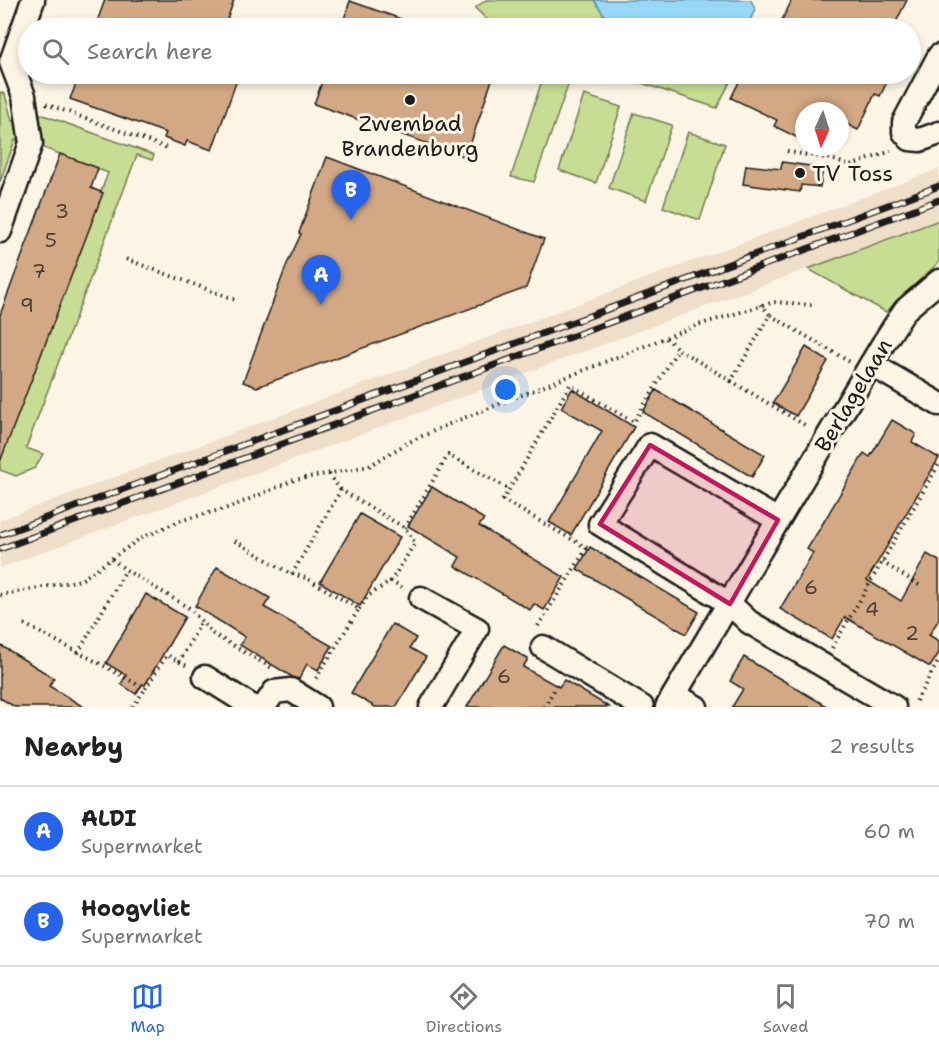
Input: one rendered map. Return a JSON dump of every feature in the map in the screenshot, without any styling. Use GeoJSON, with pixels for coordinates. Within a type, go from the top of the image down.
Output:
{"type":"FeatureCollection","features":[{"type":"Feature","properties":{"kind":"street"},"geometry":{"type":"LineString","coordinates":[[25,18],[33,0]]}},
{"type":"Feature","properties":{"kind":"street"},"geometry":{"type":"LineString","coordinates":[[0,231],[31,143],[24,96],[6,60],[18,33]]}},
{"type":"Feature","properties":{"kind":"street"},"geometry":{"type":"LineString","coordinates":[[939,56],[904,122],[904,132],[910,140],[920,140],[939,133]]}},
{"type":"Feature","properties":{"kind":"street","name":"Berlagelaan"},"geometry":{"type":"LineString","coordinates":[[671,701],[905,310],[939,280]]}},
{"type":"Feature","properties":{"kind":"street"},"geometry":{"type":"LineString","coordinates":[[869,368],[939,404]]}},
{"type":"Feature","properties":{"kind":"street"},"geometry":{"type":"LineString","coordinates":[[778,520],[650,445],[600,524],[730,604],[749,622],[894,707]]}},
{"type":"Feature","properties":{"kind":"street"},"geometry":{"type":"LineString","coordinates":[[421,598],[477,629],[431,707]]}},
{"type":"Feature","properties":{"kind":"street"},"geometry":{"type":"LineString","coordinates":[[543,647],[642,707]]}},
{"type":"Feature","properties":{"kind":"street"},"geometry":{"type":"LineString","coordinates":[[205,677],[253,707]]}},
{"type":"Feature","properties":{"kind":"street"},"geometry":{"type":"LineString","coordinates":[[264,707],[274,692],[302,699]]}},
{"type":"Feature","properties":{"kind":"street"},"geometry":{"type":"LineString","coordinates":[[671,701],[696,707]]}},
{"type":"Feature","properties":{"kind":"path"},"geometry":{"type":"LineString","coordinates":[[24,96],[167,148]]}},
{"type":"Feature","properties":{"kind":"path"},"geometry":{"type":"LineString","coordinates":[[787,151],[805,155],[830,156],[850,166],[883,156],[910,140]]}},
{"type":"Feature","properties":{"kind":"path"},"geometry":{"type":"LineString","coordinates":[[126,259],[236,300]]}},
{"type":"Feature","properties":{"kind":"path"},"geometry":{"type":"LineString","coordinates":[[0,595],[81,580],[138,540],[179,521],[231,507],[294,480],[369,466],[418,438],[566,377],[761,304],[774,302],[812,305]]}},
{"type":"Feature","properties":{"kind":"path"},"geometry":{"type":"LineString","coordinates":[[761,304],[770,315],[869,368]]}},
{"type":"Feature","properties":{"kind":"path"},"geometry":{"type":"LineString","coordinates":[[731,381],[770,315]]}},
{"type":"Feature","properties":{"kind":"path"},"geometry":{"type":"LineString","coordinates":[[666,338],[678,349],[827,438]]}},
{"type":"Feature","properties":{"kind":"path"},"geometry":{"type":"LineString","coordinates":[[566,377],[566,382],[634,422],[678,349]]}},
{"type":"Feature","properties":{"kind":"path"},"geometry":{"type":"LineString","coordinates":[[570,384],[503,500],[587,548]]}},
{"type":"Feature","properties":{"kind":"path"},"geometry":{"type":"LineString","coordinates":[[405,528],[448,455],[509,489]]}},
{"type":"Feature","properties":{"kind":"path"},"geometry":{"type":"LineString","coordinates":[[823,665],[939,464]]}},
{"type":"Feature","properties":{"kind":"path"},"geometry":{"type":"LineString","coordinates":[[112,559],[189,608],[213,634],[274,669],[302,699],[368,596],[391,581],[415,543],[405,528],[341,490],[329,473]]}},
{"type":"Feature","properties":{"kind":"path"},"geometry":{"type":"LineString","coordinates":[[292,574],[341,490]]}},
{"type":"Feature","properties":{"kind":"path"},"geometry":{"type":"LineString","coordinates":[[543,647],[531,639],[600,524]]}},
{"type":"Feature","properties":{"kind":"path"},"geometry":{"type":"LineString","coordinates":[[235,541],[359,609]]}},
{"type":"Feature","properties":{"kind":"path"},"geometry":{"type":"LineString","coordinates":[[882,562],[919,585]]}},
{"type":"Feature","properties":{"kind":"path"},"geometry":{"type":"LineString","coordinates":[[78,653],[126,570]]}},
{"type":"Feature","properties":{"kind":"path"},"geometry":{"type":"LineString","coordinates":[[391,581],[421,598]]}},
{"type":"Feature","properties":{"kind":"path"},"geometry":{"type":"LineString","coordinates":[[179,662],[201,621]]}},
{"type":"Feature","properties":{"kind":"path"},"geometry":{"type":"LineString","coordinates":[[24,624],[90,657],[145,689]]}},
{"type":"Feature","properties":{"kind":"path"},"geometry":{"type":"LineString","coordinates":[[133,707],[167,655],[205,677]]}},
{"type":"Feature","properties":{"kind":"path"},"geometry":{"type":"LineString","coordinates":[[913,707],[939,660]]}},
{"type":"Feature","properties":{"kind":"path"},"geometry":{"type":"LineString","coordinates":[[544,707],[570,663]]}},
{"type":"Feature","properties":{"kind":"highlighted area"},"geometry":{"type":"Polygon","coordinates":[[[650,445],[778,520],[730,604],[600,524],[650,445]]]}},
{"type":"Feature","properties":{"kind":"shaded area"},"geometry":{"type":"Polygon","coordinates":[[[939,169],[939,220],[0,568],[0,520],[939,169]]]}},
{"type":"Feature","properties":{"kind":"green space"},"geometry":{"type":"Polygon","coordinates":[[[486,0],[594,0],[606,18],[486,18],[475,8],[486,0]]]}},
{"type":"Feature","properties":{"kind":"green space"},"geometry":{"type":"Polygon","coordinates":[[[541,84],[568,84],[534,182],[511,177],[541,84]]]}},
{"type":"Feature","properties":{"kind":"green space"},"geometry":{"type":"Polygon","coordinates":[[[644,84],[729,84],[717,108],[644,84]]]}},
{"type":"Feature","properties":{"kind":"green space"},"geometry":{"type":"Polygon","coordinates":[[[0,92],[5,94],[12,121],[19,119],[24,144],[15,140],[0,182],[0,92]]]}},
{"type":"Feature","properties":{"kind":"green space"},"geometry":{"type":"Polygon","coordinates":[[[584,95],[621,107],[596,183],[559,170],[584,95]]]}},
{"type":"Feature","properties":{"kind":"green space"},"geometry":{"type":"Polygon","coordinates":[[[35,112],[154,155],[152,160],[137,155],[26,448],[43,454],[35,468],[16,476],[0,470],[0,457],[108,173],[44,148],[35,112]]]}},
{"type":"Feature","properties":{"kind":"green space"},"geometry":{"type":"Polygon","coordinates":[[[634,113],[672,125],[646,201],[609,188],[634,113]]]}},
{"type":"Feature","properties":{"kind":"green space"},"geometry":{"type":"Polygon","coordinates":[[[688,132],[725,144],[700,220],[663,207],[688,132]]]}},
{"type":"Feature","properties":{"kind":"green space"},"geometry":{"type":"Polygon","coordinates":[[[939,220],[939,262],[886,312],[808,269],[939,220]]]}},
{"type":"Feature","properties":{"kind":"water"},"geometry":{"type":"Polygon","coordinates":[[[594,0],[751,0],[755,9],[751,18],[606,18],[594,0]]]}},
{"type":"Feature","properties":{"kind":"building"},"geometry":{"type":"Polygon","coordinates":[[[105,0],[234,0],[228,18],[98,18],[105,0]]]}},
{"type":"Feature","properties":{"kind":"building"},"geometry":{"type":"Polygon","coordinates":[[[792,0],[907,0],[898,18],[783,18],[792,0]]]}},
{"type":"Feature","properties":{"kind":"building"},"geometry":{"type":"Polygon","coordinates":[[[350,1],[398,18],[344,18],[350,1]]]}},
{"type":"Feature","properties":{"kind":"building"},"geometry":{"type":"Polygon","coordinates":[[[76,84],[235,84],[212,150],[187,141],[185,146],[164,138],[166,133],[70,99],[76,84]]]}},
{"type":"Feature","properties":{"kind":"building"},"geometry":{"type":"Polygon","coordinates":[[[321,84],[491,84],[466,157],[314,104],[321,84]]]}},
{"type":"Feature","properties":{"kind":"building"},"geometry":{"type":"Polygon","coordinates":[[[738,84],[886,84],[880,96],[875,94],[858,130],[849,126],[849,102],[795,102],[795,136],[774,126],[777,120],[731,98],[738,84]]]}},
{"type":"Feature","properties":{"kind":"building"},"geometry":{"type":"Polygon","coordinates":[[[60,154],[98,168],[91,188],[103,193],[0,462],[0,315],[60,154]]]}},
{"type":"Feature","properties":{"kind":"building"},"geometry":{"type":"Polygon","coordinates":[[[327,157],[544,239],[526,288],[257,387],[243,382],[287,264],[301,234],[299,233],[327,157]]]}},
{"type":"Feature","properties":{"kind":"building"},"geometry":{"type":"Polygon","coordinates":[[[782,162],[823,168],[820,187],[801,185],[800,192],[743,184],[746,165],[781,169],[782,162]]]}},
{"type":"Feature","properties":{"kind":"building"},"geometry":{"type":"Polygon","coordinates":[[[806,347],[828,361],[796,416],[773,403],[806,347]]]}},
{"type":"Feature","properties":{"kind":"building"},"geometry":{"type":"Polygon","coordinates":[[[572,389],[634,427],[571,535],[549,522],[602,431],[561,408],[572,389]]]}},
{"type":"Feature","properties":{"kind":"building"},"geometry":{"type":"Polygon","coordinates":[[[656,390],[765,455],[752,477],[643,412],[656,390]]]}},
{"type":"Feature","properties":{"kind":"building"},"geometry":{"type":"Polygon","coordinates":[[[892,420],[916,434],[912,442],[939,458],[867,580],[901,601],[927,554],[939,561],[939,619],[929,635],[939,641],[939,653],[930,667],[845,617],[832,639],[780,609],[813,553],[807,549],[864,453],[870,457],[892,420]]]}},
{"type":"Feature","properties":{"kind":"building"},"geometry":{"type":"Polygon","coordinates":[[[432,487],[484,519],[479,526],[564,577],[544,610],[534,604],[530,610],[455,566],[460,557],[408,526],[432,487]]]}},
{"type":"Feature","properties":{"kind":"building"},"geometry":{"type":"Polygon","coordinates":[[[360,514],[400,537],[360,606],[320,582],[360,514]]]}},
{"type":"Feature","properties":{"kind":"building"},"geometry":{"type":"Polygon","coordinates":[[[590,547],[699,612],[686,634],[577,569],[590,547]]]}},
{"type":"Feature","properties":{"kind":"building"},"geometry":{"type":"Polygon","coordinates":[[[217,567],[270,598],[264,607],[332,646],[318,670],[307,664],[299,679],[294,678],[240,645],[245,637],[195,606],[217,567]]]}},
{"type":"Feature","properties":{"kind":"building"},"geometry":{"type":"Polygon","coordinates":[[[146,594],[185,617],[145,685],[142,684],[136,694],[121,684],[126,675],[106,663],[146,594]]]}},
{"type":"Feature","properties":{"kind":"building"},"geometry":{"type":"Polygon","coordinates":[[[392,624],[416,638],[410,648],[426,657],[396,707],[375,707],[351,693],[392,624]]]}},
{"type":"Feature","properties":{"kind":"building"},"geometry":{"type":"Polygon","coordinates":[[[0,645],[54,678],[49,686],[84,707],[15,707],[0,698],[0,645]]]}},
{"type":"Feature","properties":{"kind":"building"},"geometry":{"type":"Polygon","coordinates":[[[504,645],[528,659],[523,667],[559,687],[564,680],[609,707],[467,707],[504,645]]]}},
{"type":"Feature","properties":{"kind":"building"},"geometry":{"type":"Polygon","coordinates":[[[744,657],[828,707],[732,707],[743,689],[730,681],[744,657]]]}},
{"type":"Feature","properties":{"kind":"railway"},"geometry":{"type":"LineString","coordinates":[[0,535],[939,186]]}},
{"type":"Feature","properties":{"kind":"railway"},"geometry":{"type":"LineString","coordinates":[[0,549],[939,200]]}},
{"type":"Feature","properties":{"kind":"place","name":"Zwembad Brandenburg"},"geometry":{"type":"Point","coordinates":[410,100]}},
{"type":"Feature","properties":{"kind":"place","name":"TV Toss"},"geometry":{"type":"Point","coordinates":[800,173]}},
{"type":"Feature","properties":{"kind":"place","name":"Hoogvliet"},"geometry":{"type":"Point","coordinates":[351,220]}},
{"type":"Feature","properties":{"kind":"place","name":"ALDI"},"geometry":{"type":"Point","coordinates":[321,305]}}]}
